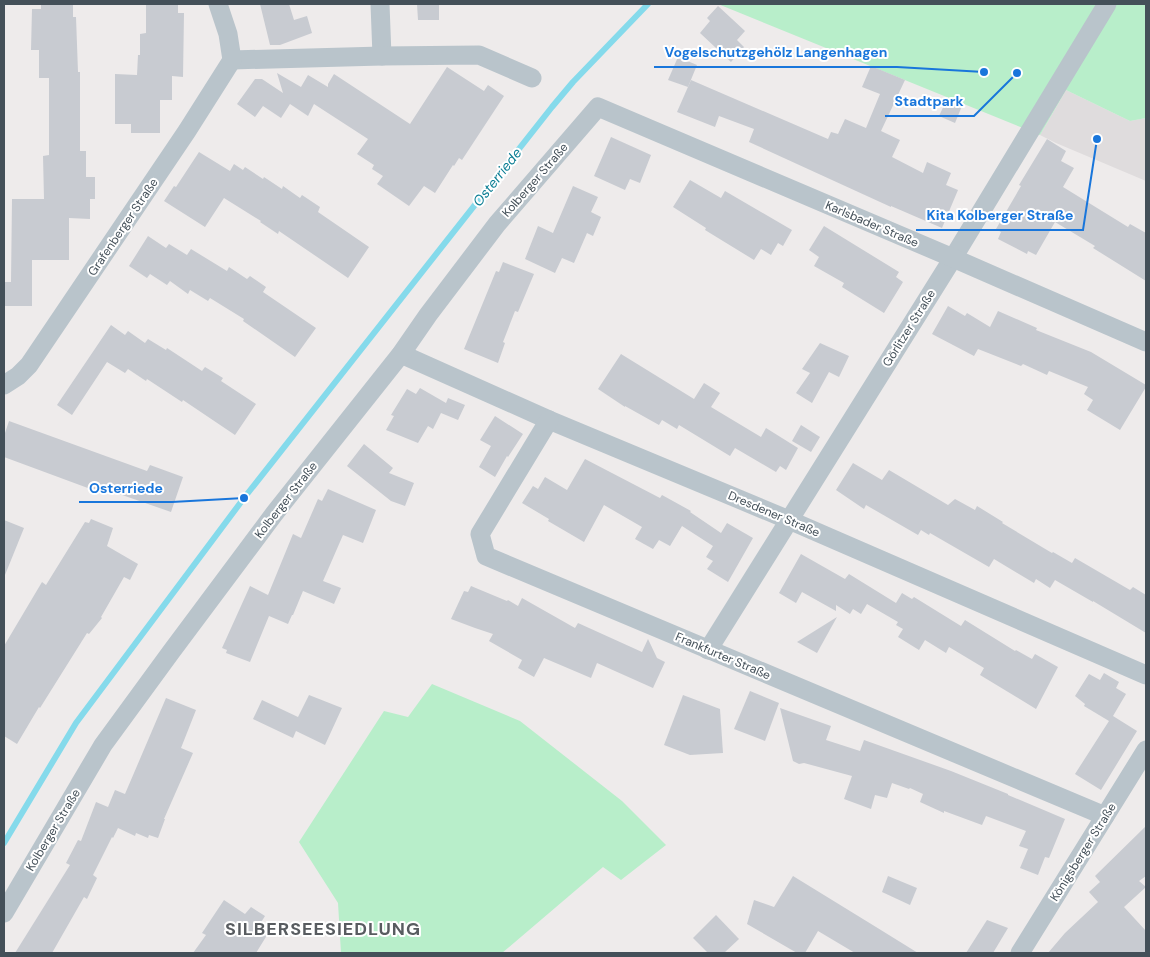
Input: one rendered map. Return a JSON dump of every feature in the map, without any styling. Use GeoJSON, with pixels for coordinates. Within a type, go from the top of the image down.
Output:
{"type":"FeatureCollection","features":[{"type":"Feature","properties":{"kind":"street"},"geometry":{"type":"LineString","coordinates":[[218,4],[228,34],[232,60],[479,55],[532,78]]}},
{"type":"Feature","properties":{"kind":"street"},"geometry":{"type":"LineString","coordinates":[[380,4],[382,56]]}},
{"type":"Feature","properties":{"kind":"street","name":"Görlitzer Straße"},"geometry":{"type":"LineString","coordinates":[[708,650],[953,258],[1107,4]]}},
{"type":"Feature","properties":{"kind":"street","name":"Grafenberger Straße"},"geometry":{"type":"LineString","coordinates":[[4,385],[18,376],[29,365],[182,139],[232,60]]}},
{"type":"Feature","properties":{"kind":"street","name":"Karlsbader Straße"},"geometry":{"type":"LineString","coordinates":[[598,107],[1146,342]]}},
{"type":"Feature","properties":{"kind":"street","name":"Kolberger Straße"},"geometry":{"type":"LineString","coordinates":[[4,913],[103,745],[171,652],[274,514],[401,354],[497,224],[598,107]]}},
{"type":"Feature","properties":{"kind":"street","name":"Dresdener Straße"},"geometry":{"type":"LineString","coordinates":[[401,354],[549,420],[789,520],[1146,675]]}},
{"type":"Feature","properties":{"kind":"street","name":"Frankfurter Straße"},"geometry":{"type":"LineString","coordinates":[[549,420],[480,534],[486,556],[1105,816]]}},
{"type":"Feature","properties":{"kind":"street","name":"Königsberger Straße"},"geometry":{"type":"LineString","coordinates":[[1020,953],[1146,750]]}},
{"type":"Feature","properties":{"kind":"shaded area"},"geometry":{"type":"Polygon","coordinates":[[[1066,90],[1130,121],[1146,118],[1146,181],[1040,135],[1066,90]]]}},
{"type":"Feature","properties":{"kind":"green space"},"geometry":{"type":"Polygon","coordinates":[[[718,4],[1146,4],[1146,118],[1130,121],[1066,90],[1040,135],[718,4]]]}},
{"type":"Feature","properties":{"kind":"green space"},"geometry":{"type":"Polygon","coordinates":[[[432,684],[520,721],[622,801],[666,845],[621,880],[603,867],[502,953],[341,953],[338,903],[299,842],[384,711],[408,717],[432,684]]]}},
{"type":"Feature","properties":{"kind":"building"},"geometry":{"type":"Polygon","coordinates":[[[41,4],[73,4],[73,17],[76,17],[78,72],[80,72],[80,151],[86,151],[86,177],[95,177],[95,199],[90,199],[90,219],[69,218],[69,260],[32,260],[32,306],[4,306],[4,282],[11,282],[12,199],[44,199],[43,156],[49,155],[49,78],[39,78],[39,50],[31,50],[32,9],[41,9],[41,4]]]}},
{"type":"Feature","properties":{"kind":"building"},"geometry":{"type":"Polygon","coordinates":[[[146,4],[178,4],[178,13],[184,13],[183,77],[172,76],[172,100],[160,100],[160,133],[131,133],[131,124],[115,124],[115,74],[137,75],[138,55],[140,55],[140,34],[146,33],[146,4]]]}},
{"type":"Feature","properties":{"kind":"building"},"geometry":{"type":"Polygon","coordinates":[[[260,4],[289,4],[294,20],[307,16],[312,33],[280,45],[270,45],[260,4]]]}},
{"type":"Feature","properties":{"kind":"building"},"geometry":{"type":"Polygon","coordinates":[[[417,4],[439,4],[439,20],[418,20],[417,4]]]}},
{"type":"Feature","properties":{"kind":"building"},"geometry":{"type":"Polygon","coordinates":[[[718,6],[745,31],[737,40],[744,47],[731,62],[700,33],[710,21],[707,18],[718,6]]]}},
{"type":"Feature","properties":{"kind":"building"},"geometry":{"type":"Polygon","coordinates":[[[678,57],[697,65],[688,87],[668,80],[678,57]]]}},
{"type":"Feature","properties":{"kind":"building"},"geometry":{"type":"Polygon","coordinates":[[[871,66],[905,80],[881,131],[900,140],[892,157],[923,173],[927,162],[951,173],[946,185],[958,190],[942,228],[891,207],[749,142],[754,129],[719,116],[715,127],[677,112],[691,80],[828,139],[831,132],[838,134],[845,119],[866,128],[880,94],[862,87],[871,66]]]}},
{"type":"Feature","properties":{"kind":"building"},"geometry":{"type":"Polygon","coordinates":[[[447,67],[484,91],[488,85],[504,96],[462,160],[459,158],[453,165],[435,193],[424,186],[409,206],[377,184],[383,176],[372,169],[374,165],[357,154],[368,139],[314,104],[308,116],[290,104],[281,118],[263,106],[255,117],[237,104],[255,79],[262,79],[283,93],[277,73],[301,87],[308,75],[328,87],[334,74],[410,124],[447,67]]]}},
{"type":"Feature","properties":{"kind":"building"},"geometry":{"type":"Polygon","coordinates":[[[947,99],[962,106],[955,123],[939,116],[947,99]]]}},
{"type":"Feature","properties":{"kind":"building"},"geometry":{"type":"Polygon","coordinates":[[[611,137],[651,155],[640,183],[630,179],[625,190],[594,176],[611,137]]]}},
{"type":"Feature","properties":{"kind":"building"},"geometry":{"type":"Polygon","coordinates":[[[1047,139],[1066,151],[1061,161],[1074,168],[1063,187],[1128,227],[1130,224],[1146,233],[1146,281],[1093,248],[1095,246],[1055,222],[1036,255],[1028,251],[1027,254],[998,239],[1001,232],[996,229],[1021,186],[1019,185],[1047,139]]]}},
{"type":"Feature","properties":{"kind":"building"},"geometry":{"type":"Polygon","coordinates":[[[199,152],[230,171],[234,164],[243,170],[245,167],[282,189],[283,186],[300,198],[302,195],[320,207],[318,212],[369,247],[348,278],[279,231],[278,234],[224,198],[205,227],[164,201],[174,186],[176,187],[199,152]]]}},
{"type":"Feature","properties":{"kind":"building"},"geometry":{"type":"Polygon","coordinates":[[[690,180],[721,198],[725,191],[792,230],[783,246],[778,243],[771,255],[761,249],[754,260],[705,230],[706,228],[673,207],[690,180]]]}},
{"type":"Feature","properties":{"kind":"building"},"geometry":{"type":"Polygon","coordinates":[[[573,186],[598,197],[591,212],[601,217],[593,236],[587,233],[574,263],[562,258],[555,273],[525,259],[538,226],[553,233],[573,186]]]}},
{"type":"Feature","properties":{"kind":"building"},"geometry":{"type":"Polygon","coordinates":[[[824,226],[899,272],[896,277],[903,282],[884,313],[842,287],[844,283],[814,266],[819,257],[809,250],[824,226]]]}},
{"type":"Feature","properties":{"kind":"building"},"geometry":{"type":"Polygon","coordinates":[[[148,236],[166,248],[169,244],[187,255],[191,249],[227,271],[229,267],[247,279],[250,276],[266,287],[263,292],[316,328],[295,357],[243,321],[244,319],[210,298],[208,301],[190,290],[188,294],[170,281],[167,285],[150,274],[147,278],[129,266],[148,236]]]}},
{"type":"Feature","properties":{"kind":"building"},"geometry":{"type":"Polygon","coordinates":[[[503,262],[534,274],[518,312],[515,311],[503,342],[505,343],[498,363],[464,349],[496,271],[499,272],[503,262]]]}},
{"type":"Feature","properties":{"kind":"building"},"geometry":{"type":"Polygon","coordinates":[[[948,306],[965,316],[967,313],[990,327],[998,311],[1037,328],[1036,330],[1091,352],[1146,385],[1146,387],[1120,430],[1087,410],[1093,400],[1084,394],[1088,387],[1049,371],[1047,375],[1023,364],[1021,366],[978,349],[974,356],[932,334],[948,306]]]}},
{"type":"Feature","properties":{"kind":"building"},"geometry":{"type":"Polygon","coordinates":[[[111,325],[125,335],[128,331],[145,343],[148,339],[166,350],[167,348],[202,371],[205,367],[223,378],[221,381],[256,404],[235,435],[183,400],[182,402],[147,379],[146,381],[128,369],[125,373],[107,362],[72,415],[57,405],[111,325]]]}},
{"type":"Feature","properties":{"kind":"building"},"geometry":{"type":"Polygon","coordinates":[[[820,343],[849,356],[839,377],[829,372],[812,403],[796,393],[810,373],[802,369],[820,343]]]}},
{"type":"Feature","properties":{"kind":"building"},"geometry":{"type":"Polygon","coordinates":[[[621,354],[694,399],[704,383],[720,393],[711,407],[761,437],[766,428],[798,448],[786,470],[780,466],[776,472],[735,448],[730,456],[679,425],[677,429],[662,420],[659,425],[625,407],[598,389],[621,354]]]}},
{"type":"Feature","properties":{"kind":"building"},"geometry":{"type":"Polygon","coordinates":[[[420,388],[446,403],[448,398],[465,405],[458,420],[441,413],[433,429],[428,426],[418,443],[386,430],[394,416],[391,415],[407,389],[416,394],[420,388]]]}},
{"type":"Feature","properties":{"kind":"building"},"geometry":{"type":"Polygon","coordinates":[[[495,416],[523,434],[495,477],[479,467],[491,446],[480,440],[495,416]]]}},
{"type":"Feature","properties":{"kind":"building"},"geometry":{"type":"Polygon","coordinates":[[[9,421],[147,471],[150,465],[183,477],[171,512],[105,489],[104,494],[4,457],[4,436],[9,421]]]}},
{"type":"Feature","properties":{"kind":"building"},"geometry":{"type":"Polygon","coordinates":[[[801,425],[820,437],[811,452],[792,441],[801,425]]]}},
{"type":"Feature","properties":{"kind":"building"},"geometry":{"type":"Polygon","coordinates":[[[364,444],[393,468],[389,473],[414,483],[405,506],[391,501],[347,466],[364,444]]]}},
{"type":"Feature","properties":{"kind":"building"},"geometry":{"type":"Polygon","coordinates":[[[585,459],[660,498],[662,495],[691,511],[721,533],[727,523],[753,538],[728,582],[707,569],[713,561],[706,557],[713,546],[682,526],[670,546],[659,540],[653,549],[635,539],[642,527],[604,505],[584,542],[522,503],[533,486],[538,489],[545,477],[567,490],[585,459]]]}},
{"type":"Feature","properties":{"kind":"building"},"geometry":{"type":"Polygon","coordinates":[[[853,463],[882,480],[889,470],[948,505],[955,499],[975,510],[977,506],[1052,553],[1072,563],[1075,558],[1130,590],[1133,587],[1146,595],[1146,633],[1055,580],[1050,588],[1036,579],[1034,583],[994,559],[989,567],[930,533],[929,535],[921,530],[918,535],[866,505],[864,509],[836,490],[853,463]]]}},
{"type":"Feature","properties":{"kind":"building"},"geometry":{"type":"Polygon","coordinates":[[[328,489],[376,510],[363,543],[343,535],[323,581],[341,588],[334,604],[303,591],[288,624],[269,616],[250,662],[226,653],[227,650],[222,648],[250,586],[268,595],[293,534],[301,538],[318,499],[322,501],[328,489]]]}},
{"type":"Feature","properties":{"kind":"building"},"geometry":{"type":"Polygon","coordinates":[[[91,519],[113,528],[107,546],[138,564],[130,580],[124,577],[102,618],[89,634],[87,633],[17,744],[4,736],[4,646],[42,582],[46,585],[85,522],[89,523],[91,519]]]}},
{"type":"Feature","properties":{"kind":"building"},"geometry":{"type":"Polygon","coordinates":[[[4,520],[24,528],[5,575],[4,575],[4,520]]]}},
{"type":"Feature","properties":{"kind":"building"},"geometry":{"type":"Polygon","coordinates":[[[801,554],[845,579],[849,574],[896,603],[902,593],[912,599],[914,597],[961,626],[965,620],[1015,651],[1032,659],[1035,654],[1058,667],[1036,709],[980,675],[984,668],[949,647],[946,653],[925,640],[919,650],[898,637],[903,629],[896,625],[898,622],[867,604],[861,614],[853,609],[850,614],[836,605],[836,611],[802,592],[796,603],[779,593],[801,554]]]}},
{"type":"Feature","properties":{"kind":"building"},"geometry":{"type":"Polygon","coordinates":[[[471,586],[508,600],[518,606],[522,598],[575,628],[578,623],[642,652],[648,639],[657,658],[665,662],[653,688],[597,663],[591,678],[544,658],[534,677],[518,668],[522,660],[489,641],[493,634],[451,619],[464,591],[468,592],[471,586]]]}},
{"type":"Feature","properties":{"kind":"building"},"geometry":{"type":"Polygon","coordinates":[[[837,617],[817,653],[797,642],[837,617]]]}},
{"type":"Feature","properties":{"kind":"building"},"geometry":{"type":"Polygon","coordinates":[[[1104,673],[1119,682],[1116,688],[1126,694],[1113,716],[1137,731],[1101,790],[1075,774],[1109,721],[1084,706],[1085,704],[1075,696],[1089,674],[1100,680],[1104,673]]]}},
{"type":"Feature","properties":{"kind":"building"},"geometry":{"type":"Polygon","coordinates":[[[750,691],[779,703],[765,741],[734,729],[750,691]]]}},
{"type":"Feature","properties":{"kind":"building"},"geometry":{"type":"Polygon","coordinates":[[[309,695],[342,708],[325,745],[296,731],[293,738],[253,719],[262,700],[298,717],[309,695]]]}},
{"type":"Feature","properties":{"kind":"building"},"geometry":{"type":"Polygon","coordinates":[[[683,695],[720,709],[723,753],[690,755],[664,745],[683,695]]]}},
{"type":"Feature","properties":{"kind":"building"},"geometry":{"type":"Polygon","coordinates":[[[166,698],[196,710],[181,748],[193,753],[164,819],[158,838],[149,835],[148,838],[136,833],[135,836],[118,828],[93,875],[97,878],[87,899],[84,897],[52,953],[15,953],[70,865],[66,863],[78,840],[81,841],[96,802],[108,807],[115,790],[125,794],[166,698]]]}},
{"type":"Feature","properties":{"kind":"building"},"geometry":{"type":"Polygon","coordinates":[[[780,708],[831,726],[826,740],[860,751],[864,740],[951,771],[1065,819],[1049,858],[1045,857],[1038,875],[1020,868],[1028,849],[1019,846],[1026,831],[986,816],[982,825],[944,811],[944,813],[920,802],[923,794],[910,788],[892,783],[887,798],[875,795],[871,809],[844,799],[852,776],[793,761],[780,708]]]}},
{"type":"Feature","properties":{"kind":"building"},"geometry":{"type":"Polygon","coordinates":[[[1146,826],[1146,876],[1139,881],[1146,887],[1124,907],[1146,931],[1146,953],[1048,953],[1065,933],[1098,902],[1089,892],[1100,882],[1095,876],[1146,826]]]}},
{"type":"Feature","properties":{"kind":"building"},"geometry":{"type":"Polygon","coordinates":[[[793,876],[918,953],[855,953],[818,931],[805,953],[797,953],[747,924],[754,900],[774,907],[793,876]]]}},
{"type":"Feature","properties":{"kind":"building"},"geometry":{"type":"Polygon","coordinates":[[[888,876],[917,888],[910,905],[882,892],[888,876]]]}},
{"type":"Feature","properties":{"kind":"building"},"geometry":{"type":"Polygon","coordinates":[[[224,900],[245,914],[251,907],[265,916],[260,924],[269,932],[256,953],[193,953],[206,935],[202,933],[224,900]]]}},
{"type":"Feature","properties":{"kind":"building"},"geometry":{"type":"Polygon","coordinates":[[[716,915],[739,939],[724,953],[708,953],[693,938],[716,915]]]}},
{"type":"Feature","properties":{"kind":"building"},"geometry":{"type":"Polygon","coordinates":[[[987,920],[1008,928],[993,953],[966,953],[987,920]]]}},
{"type":"Feature","properties":{"kind":"waterway","name":"Osterriede"},"geometry":{"type":"LineString","coordinates":[[4,843],[76,723],[244,498],[552,107],[573,82],[648,4]]}},
{"type":"Feature","properties":{"kind":"place","name":"Vogelschutzgehölz Langenhagen"},"geometry":{"type":"Point","coordinates":[984,72]}},
{"type":"Feature","properties":{"kind":"place","name":"Stadtpark"},"geometry":{"type":"Point","coordinates":[1017,73]}},
{"type":"Feature","properties":{"kind":"place","name":"Kita Kolberger Straße"},"geometry":{"type":"Point","coordinates":[1097,139]}},
{"type":"Feature","properties":{"kind":"place","name":"Osterriede"},"geometry":{"type":"Point","coordinates":[244,498]}},
{"type":"Feature","properties":{"kind":"district","name":"SILBERSEESIEDLUNG"},"geometry":{"type":"Point","coordinates":[323,929]}}]}
